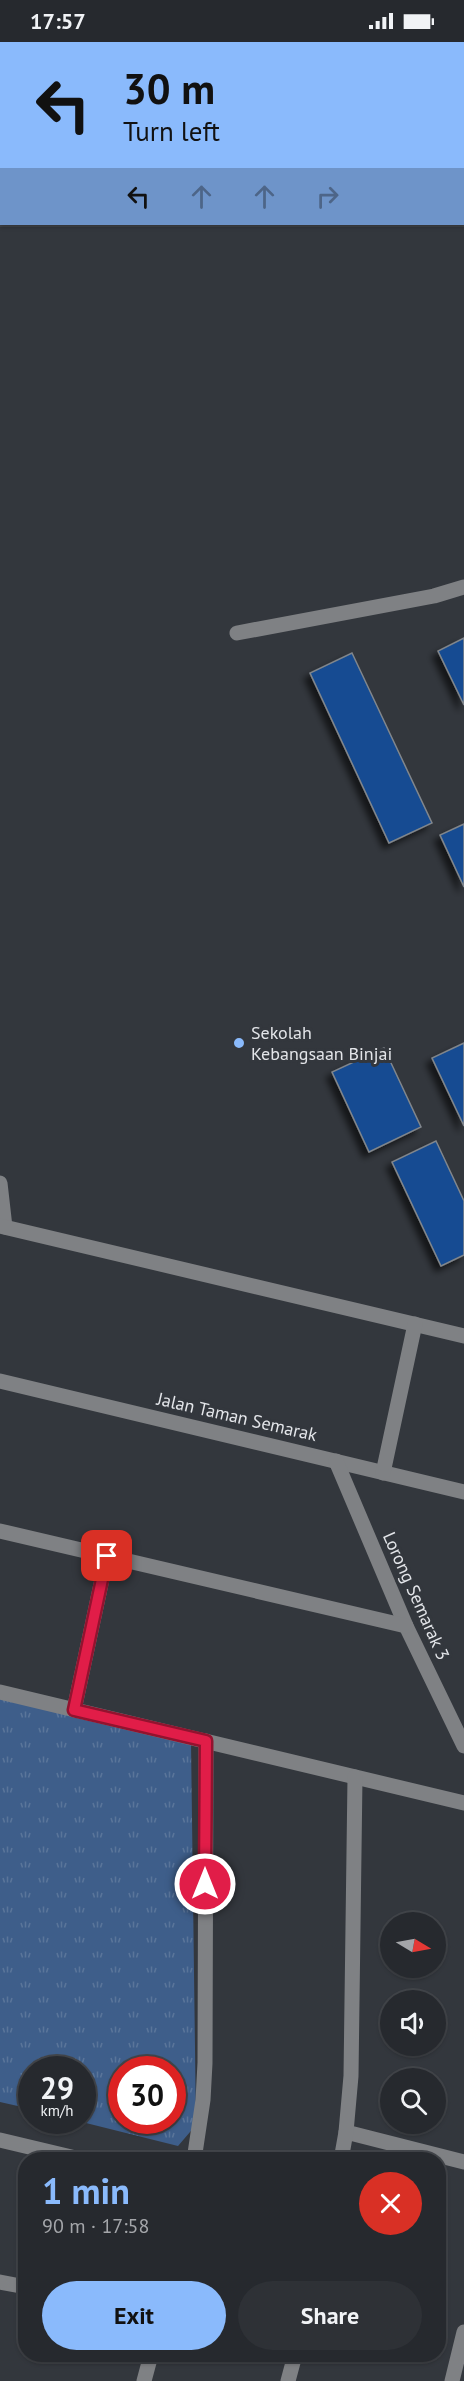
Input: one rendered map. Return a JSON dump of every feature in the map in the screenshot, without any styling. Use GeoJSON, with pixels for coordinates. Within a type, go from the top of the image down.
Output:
{"type":"FeatureCollection","features":[{"type":"Feature","properties":{"kind":"street"},"geometry":{"type":"LineString","coordinates":[[237,633],[434,596],[464,587]]}},
{"type":"Feature","properties":{"kind":"street"},"geometry":{"type":"LineString","coordinates":[[0,1183],[2,1226],[464,1336]]}},
{"type":"Feature","properties":{"kind":"street"},"geometry":{"type":"LineString","coordinates":[[383,1473],[415,1324]]}},
{"type":"Feature","properties":{"kind":"street","name":"Jalan Taman Semarak"},"geometry":{"type":"LineString","coordinates":[[0,1381],[464,1492]]}},
{"type":"Feature","properties":{"kind":"street","name":"Lorong Semarak 3"},"geometry":{"type":"LineString","coordinates":[[336,1461],[406,1626],[464,1746]]}},
{"type":"Feature","properties":{"kind":"street"},"geometry":{"type":"LineString","coordinates":[[0,1531],[406,1626]]}},
{"type":"Feature","properties":{"kind":"street"},"geometry":{"type":"LineString","coordinates":[[74,1710],[107,1556]]}},
{"type":"Feature","properties":{"kind":"street"},"geometry":{"type":"LineString","coordinates":[[0,1692],[464,1803]]}},
{"type":"Feature","properties":{"kind":"street"},"geometry":{"type":"LineString","coordinates":[[195,2152],[202,2110],[205,2063],[206,1741]]}},
{"type":"Feature","properties":{"kind":"street"},"geometry":{"type":"LineString","coordinates":[[342,2152],[351,2076],[355,1777]]}},
{"type":"Feature","properties":{"kind":"street"},"geometry":{"type":"LineString","coordinates":[[346,2132],[425,2152]]}},
{"type":"Feature","properties":{"kind":"street"},"geometry":{"type":"LineString","coordinates":[[0,2140],[50,2152]]}},
{"type":"Feature","properties":{"kind":"street"},"geometry":{"type":"LineString","coordinates":[[446,2157],[464,2162]]}},
{"type":"Feature","properties":{"kind":"street"},"geometry":{"type":"LineString","coordinates":[[0,2282],[18,2285]]}},
{"type":"Feature","properties":{"kind":"street"},"geometry":{"type":"LineString","coordinates":[[452,2381],[461,2358],[464,2332]]}},
{"type":"Feature","properties":{"kind":"street"},"geometry":{"type":"LineString","coordinates":[[144,2381],[149,2362]]}},
{"type":"Feature","properties":{"kind":"street"},"geometry":{"type":"LineString","coordinates":[[288,2381],[293,2362]]}},
{"type":"Feature","properties":{"kind":"green space"},"geometry":{"type":"Polygon","coordinates":[[[0,1698],[191,1742],[196,2125],[178,2146],[130,2134],[186,2134],[186,2056],[108,2056],[108,2128],[96,2126],[96,2056],[18,2056],[18,2106],[0,2102],[0,1698]]]}},
{"type":"Feature","properties":{"kind":"building"},"geometry":{"type":"Polygon","coordinates":[[[464,638],[464,705],[438,651],[464,638]]]}},
{"type":"Feature","properties":{"kind":"building"},"geometry":{"type":"Polygon","coordinates":[[[352,653],[432,823],[389,843],[310,673],[352,653]]]}},
{"type":"Feature","properties":{"kind":"building"},"geometry":{"type":"Polygon","coordinates":[[[464,824],[464,887],[440,835],[464,824]]]}},
{"type":"Feature","properties":{"kind":"building"},"geometry":{"type":"Polygon","coordinates":[[[464,1043],[464,1126],[432,1058],[464,1043]]]}},
{"type":"Feature","properties":{"kind":"building"},"geometry":{"type":"Polygon","coordinates":[[[384,1048],[421,1127],[369,1152],[332,1072],[384,1048]]]}},
{"type":"Feature","properties":{"kind":"building"},"geometry":{"type":"Polygon","coordinates":[[[436,1141],[464,1201],[464,1255],[441,1266],[392,1162],[436,1141]]]}},
{"type":"Feature","properties":{"kind":"place","name":"Sekolah Kebangsaan Binjai"},"geometry":{"type":"Point","coordinates":[239,1043]}},
{"type":"Feature","properties":{"kind":"route"},"geometry":{"type":"LineString","coordinates":[[107,1556],[74,1710],[206,1741],[205,1884]]}}]}
